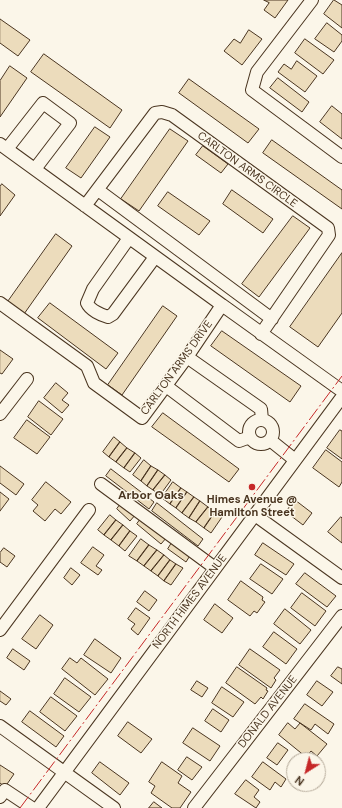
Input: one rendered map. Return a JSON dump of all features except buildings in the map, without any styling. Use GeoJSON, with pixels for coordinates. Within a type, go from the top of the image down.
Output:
{"type":"FeatureCollection","features":[{"type":"Feature","properties":{"kind":"street"},"geometry":{"type":"LineString","coordinates":[[312,0],[257,72],[252,90],[342,157]]}},
{"type":"Feature","properties":{"kind":"street"},"geometry":{"type":"LineString","coordinates":[[35,169],[70,123],[43,103],[4,146],[35,169],[85,206],[261,334],[342,391]]}},
{"type":"Feature","properties":{"kind":"street","name":"CARLTON ARMS CIRCLE"},"geometry":{"type":"LineString","coordinates":[[85,206],[155,113],[162,112],[172,116],[328,228],[329,235],[261,334]]}},
{"type":"Feature","properties":{"kind":"street"},"geometry":{"type":"LineString","coordinates":[[98,190],[272,319]]}},
{"type":"Feature","properties":{"kind":"street"},"geometry":{"type":"LineString","coordinates":[[130,238],[93,289],[87,303],[88,306],[103,316],[108,317],[113,314],[155,257]]}},
{"type":"Feature","properties":{"kind":"street","name":"CARLTON ARMS DRIVE"},"geometry":{"type":"LineString","coordinates":[[0,303],[87,366],[94,383],[142,418],[187,357],[222,305]]}},
{"type":"Feature","properties":{"kind":"street"},"geometry":{"type":"LineString","coordinates":[[187,357],[260,409],[262,420]]}},
{"type":"Feature","properties":{"kind":"street"},"geometry":{"type":"LineString","coordinates":[[0,414],[27,379]]}},
{"type":"Feature","properties":{"kind":"street"},"geometry":{"type":"LineString","coordinates":[[166,386],[239,440],[250,437]]}},
{"type":"Feature","properties":{"kind":"street","name":"NORTH HIMES AVENUE"},"geometry":{"type":"LineString","coordinates":[[38,808],[342,396]]}},
{"type":"Feature","properties":{"kind":"street"},"geometry":{"type":"LineString","coordinates":[[262,420],[269,423],[273,429],[270,440],[267,443],[259,444],[255,443],[250,437],[249,429],[251,425],[262,420]]}},
{"type":"Feature","properties":{"kind":"street"},"geometry":{"type":"LineString","coordinates":[[270,440],[296,460]]}},
{"type":"Feature","properties":{"kind":"street"},"geometry":{"type":"LineString","coordinates":[[101,484],[215,568]]}},
{"type":"Feature","properties":{"kind":"street"},"geometry":{"type":"LineString","coordinates":[[0,630],[89,510]]}},
{"type":"Feature","properties":{"kind":"street"},"geometry":{"type":"LineString","coordinates":[[255,515],[342,578]]}},
{"type":"Feature","properties":{"kind":"street","name":"DONALD AVENUE"},"geometry":{"type":"LineString","coordinates":[[194,808],[342,616]]}},
{"type":"Feature","properties":{"kind":"street"},"geometry":{"type":"LineString","coordinates":[[0,726],[63,773],[114,808]]}},
{"type":"Feature","properties":{"kind":"street"},"geometry":{"type":"LineString","coordinates":[[0,797],[5,790],[32,808]]}},
{"type":"Feature","properties":{"kind":"power"},"geometry":{"type":"LineString","coordinates":[[20,808],[342,376]]}},
{"type":"Feature","properties":{"kind":"place","name":"Himes Avenue @ Hamilton Street"},"geometry":{"type":"Point","coordinates":[252,487]}},
{"type":"Feature","properties":{"kind":"district","name":"Arbor Oaks"},"geometry":{"type":"Point","coordinates":[151,496]}}]}
